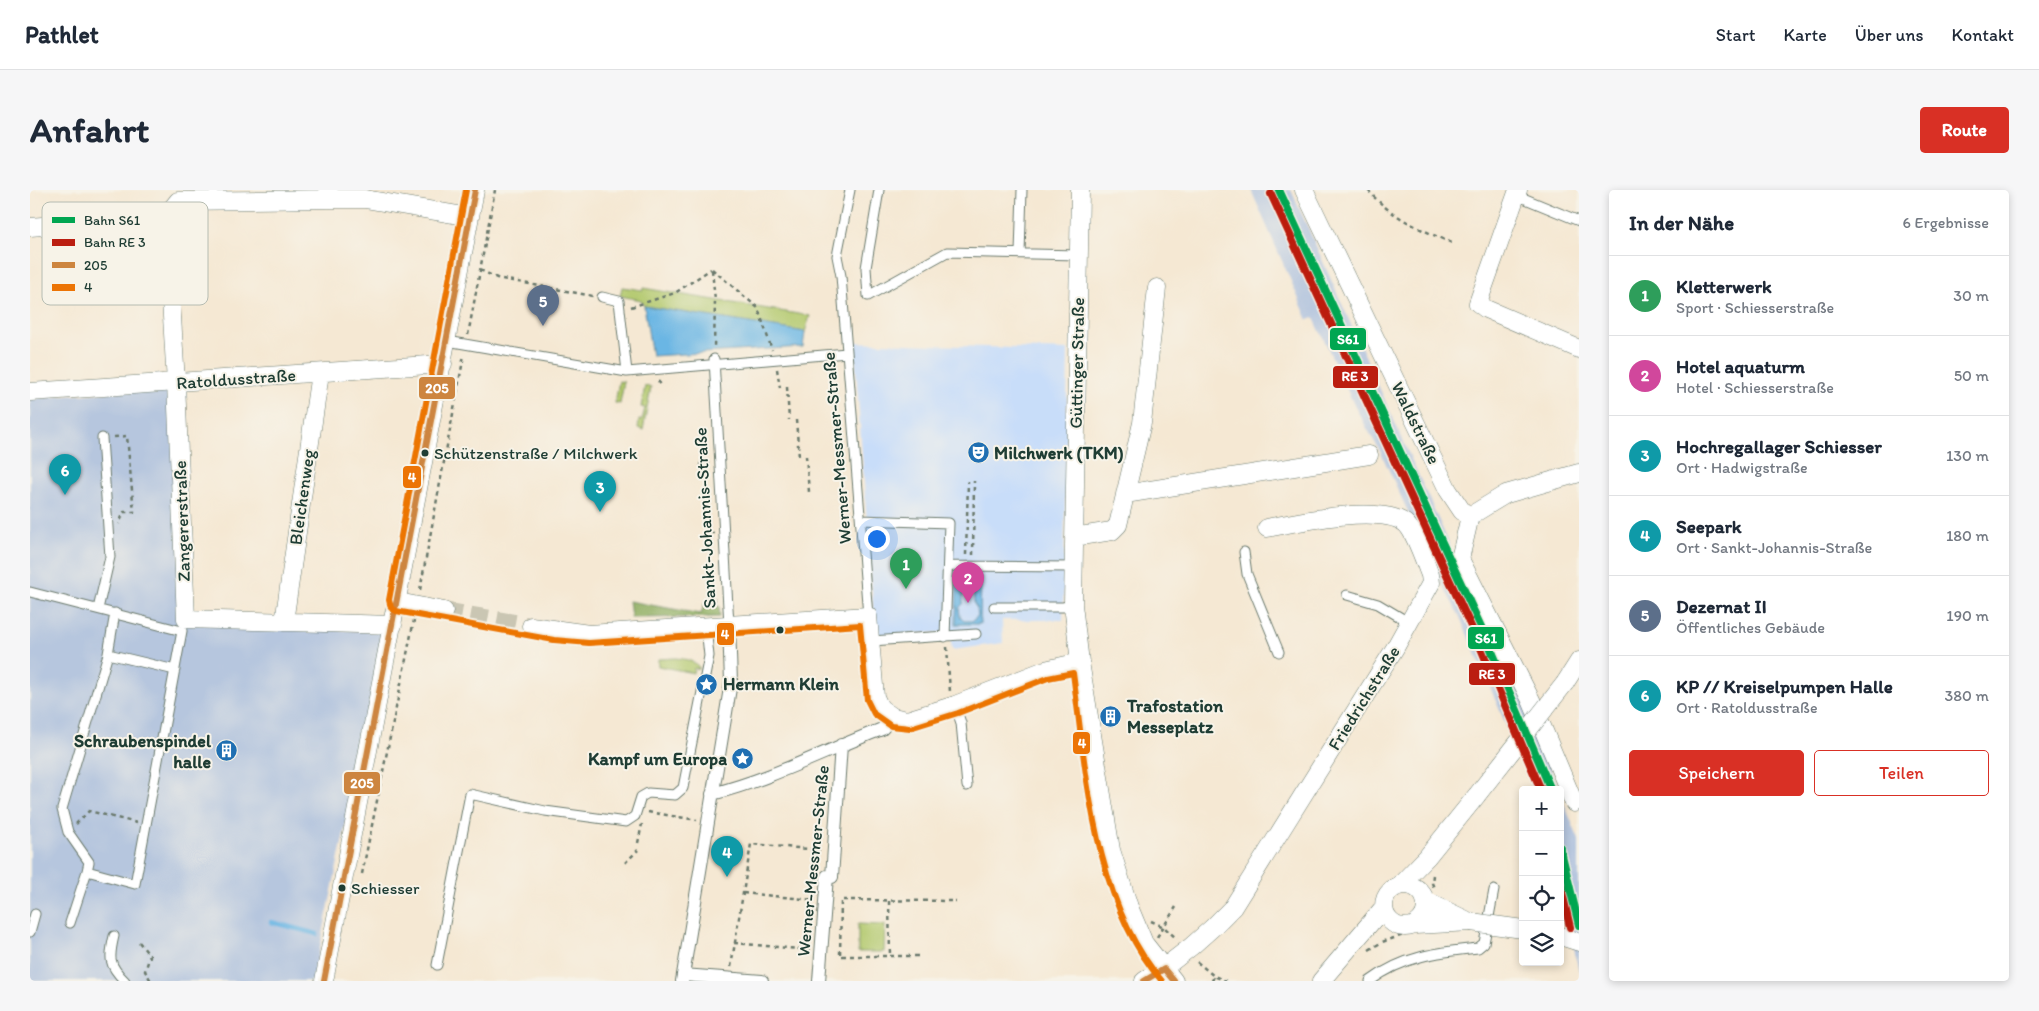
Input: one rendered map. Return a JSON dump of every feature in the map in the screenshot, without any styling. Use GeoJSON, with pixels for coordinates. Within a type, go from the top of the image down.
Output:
{"type":"FeatureCollection","features":[{"type":"Feature","properties":{"kind":"street"},"geometry":{"type":"LineString","coordinates":[[324,981],[394,625],[475,190]]}},
{"type":"Feature","properties":{"kind":"street","name":"Güttinger Straße"},"geometry":{"type":"LineString","coordinates":[[1080,190],[1073,604],[1080,662],[1111,850],[1129,907],[1144,943],[1169,975]]}},
{"type":"Feature","properties":{"kind":"street","name":"Waldstraße"},"geometry":{"type":"LineString","coordinates":[[1304,190],[1448,490],[1462,511],[1470,516]]}},
{"type":"Feature","properties":{"kind":"street"},"geometry":{"type":"LineString","coordinates":[[1517,193],[1478,303],[1486,309],[1579,349]]}},
{"type":"Feature","properties":{"kind":"street"},"geometry":{"type":"LineString","coordinates":[[178,196],[330,194],[470,218]]}},
{"type":"Feature","properties":{"kind":"street"},"geometry":{"type":"LineString","coordinates":[[1074,537],[1112,531],[1116,528],[1142,423],[1158,288]]}},
{"type":"Feature","properties":{"kind":"street","name":"Zangererstraße"},"geometry":{"type":"LineString","coordinates":[[171,305],[186,619],[394,625]]}},
{"type":"Feature","properties":{"kind":"street","name":"Ratoldusstraße"},"geometry":{"type":"LineString","coordinates":[[30,392],[443,364]]}},
{"type":"Feature","properties":{"kind":"street","name":"Bleichenweg"},"geometry":{"type":"LineString","coordinates":[[284,622],[320,373]]}},
{"type":"Feature","properties":{"kind":"street"},"geometry":{"type":"LineString","coordinates":[[1125,494],[1369,455]]}},
{"type":"Feature","properties":{"kind":"street"},"geometry":{"type":"LineString","coordinates":[[1574,803],[1531,700],[1460,559],[1470,516],[1506,494],[1579,474]]}},
{"type":"Feature","properties":{"kind":"street","name":"Friedrichstraße"},"geometry":{"type":"LineString","coordinates":[[1144,981],[1169,975],[1186,952],[1234,907],[1410,623],[1431,583],[1430,575],[1406,524],[1391,518],[1344,515],[1267,528]]}},
{"type":"Feature","properties":{"kind":"street"},"geometry":{"type":"LineString","coordinates":[[398,602],[444,610]]}},
{"type":"Feature","properties":{"kind":"street"},"geometry":{"type":"LineString","coordinates":[[531,626],[589,634],[868,616],[874,697],[880,708],[892,717],[907,720],[921,717],[1046,670],[1080,662]]}},
{"type":"Feature","properties":{"kind":"street","name":"Sankt-Johannis-Straße"},"geometry":{"type":"LineString","coordinates":[[682,978],[732,682],[729,625]]}},
{"type":"Feature","properties":{"kind":"street"},"geometry":{"type":"LineString","coordinates":[[1320,981],[1384,907],[1388,894],[1399,886],[1427,857],[1565,683],[1579,661]]}},
{"type":"Feature","properties":{"kind":"street"},"geometry":{"type":"LineString","coordinates":[[712,794],[742,786],[787,770],[841,745],[882,729],[892,717]]}},
{"type":"Feature","properties":{"kind":"street","name":"Werner-Messmer-Straße"},"geometry":{"type":"LineString","coordinates":[[819,981],[826,876],[832,877],[841,745]]}},
{"type":"Feature","properties":{"kind":"street"},"geometry":{"type":"LineString","coordinates":[[1408,926],[1425,915],[1427,857]]}},
{"type":"Feature","properties":{"kind":"street"},"geometry":{"type":"LineString","coordinates":[[1399,886],[1413,886],[1425,898],[1471,922]]}},
{"type":"Feature","properties":{"kind":"street"},"geometry":{"type":"LineString","coordinates":[[1384,907],[1389,920],[1408,926]]}},
{"type":"Feature","properties":{"kind":"street"},"geometry":{"type":"LineString","coordinates":[[1354,943],[1408,926],[1471,922],[1519,928]]}},
{"type":"Feature","properties":{"kind":"street"},"geometry":{"type":"LineString","coordinates":[[1564,937],[1579,942]]}},
{"type":"Feature","properties":{"kind":"street"},"geometry":{"type":"LineString","coordinates":[[682,978],[762,981]]}},
{"type":"Feature","properties":{"kind":"lane","name":"Werner-Messmer-Straße"},"geometry":{"type":"LineString","coordinates":[[850,190],[837,256],[841,276],[868,616]]}},
{"type":"Feature","properties":{"kind":"lane"},"geometry":{"type":"LineString","coordinates":[[879,190],[866,268],[868,296],[947,252],[1079,255]]}},
{"type":"Feature","properties":{"kind":"lane"},"geometry":{"type":"LineString","coordinates":[[1020,253],[1022,190]]}},
{"type":"Feature","properties":{"kind":"lane"},"geometry":{"type":"LineString","coordinates":[[1517,193],[1579,221]]}},
{"type":"Feature","properties":{"kind":"lane"},"geometry":{"type":"LineString","coordinates":[[602,297],[619,301],[626,372]]}},
{"type":"Feature","properties":{"kind":"lane"},"geometry":{"type":"LineString","coordinates":[[447,341],[626,372],[714,361],[847,353]]}},
{"type":"Feature","properties":{"kind":"lane","name":"Sankt-Johannis-Straße"},"geometry":{"type":"LineString","coordinates":[[714,361],[729,625]]}},
{"type":"Feature","properties":{"kind":"lane"},"geometry":{"type":"LineString","coordinates":[[98,609],[110,557],[102,438]]}},
{"type":"Feature","properties":{"kind":"lane"},"geometry":{"type":"LineString","coordinates":[[861,520],[949,523],[945,637]]}},
{"type":"Feature","properties":{"kind":"lane"},"geometry":{"type":"LineString","coordinates":[[1244,552],[1247,574],[1279,652]]}},
{"type":"Feature","properties":{"kind":"lane"},"geometry":{"type":"LineString","coordinates":[[948,566],[1074,567]]}},
{"type":"Feature","properties":{"kind":"lane"},"geometry":{"type":"LineString","coordinates":[[30,592],[182,631],[134,884],[87,871]]}},
{"type":"Feature","properties":{"kind":"lane"},"geometry":{"type":"LineString","coordinates":[[1347,595],[1378,604],[1410,623]]}},
{"type":"Feature","properties":{"kind":"lane"},"geometry":{"type":"LineString","coordinates":[[994,607],[1063,607],[1073,604]]}},
{"type":"Feature","properties":{"kind":"lane"},"geometry":{"type":"LineString","coordinates":[[70,923],[89,862],[68,832],[62,809],[108,654],[115,613]]}},
{"type":"Feature","properties":{"kind":"lane"},"geometry":{"type":"LineString","coordinates":[[437,965],[470,794],[545,811],[626,822],[635,816],[640,797],[648,793],[676,795],[683,788],[709,656],[706,627]]}},
{"type":"Feature","properties":{"kind":"lane"},"geometry":{"type":"LineString","coordinates":[[871,641],[976,634]]}},
{"type":"Feature","properties":{"kind":"lane"},"geometry":{"type":"LineString","coordinates":[[108,654],[175,670]]}},
{"type":"Feature","properties":{"kind":"lane"},"geometry":{"type":"LineString","coordinates":[[954,705],[961,723],[967,786]]}},
{"type":"Feature","properties":{"kind":"lane"},"geometry":{"type":"LineString","coordinates":[[1375,979],[1414,957],[1478,948],[1484,943],[1494,890]]}},
{"type":"Feature","properties":{"kind":"lane"},"geometry":{"type":"LineString","coordinates":[[30,932],[35,914]]}},
{"type":"Feature","properties":{"kind":"lane"},"geometry":{"type":"LineString","coordinates":[[114,936],[110,952],[111,966],[125,981]]}},
{"type":"Feature","properties":{"kind":"path"},"geometry":{"type":"LineString","coordinates":[[362,875],[417,606],[495,190]]}},
{"type":"Feature","properties":{"kind":"path"},"geometry":{"type":"LineString","coordinates":[[1368,190],[1385,209],[1419,229],[1452,243]]}},
{"type":"Feature","properties":{"kind":"path"},"geometry":{"type":"LineString","coordinates":[[627,308],[675,293],[712,269]]}},
{"type":"Feature","properties":{"kind":"path"},"geometry":{"type":"LineString","coordinates":[[712,269],[715,300],[714,361]]}},
{"type":"Feature","properties":{"kind":"path"},"geometry":{"type":"LineString","coordinates":[[712,269],[758,308],[773,353]]}},
{"type":"Feature","properties":{"kind":"path"},"geometry":{"type":"LineString","coordinates":[[480,270],[497,278],[602,297]]}},
{"type":"Feature","properties":{"kind":"path"},"geometry":{"type":"LineString","coordinates":[[786,387],[789,420]]}},
{"type":"Feature","properties":{"kind":"path"},"geometry":{"type":"LineString","coordinates":[[796,420],[798,457]]}},
{"type":"Feature","properties":{"kind":"path"},"geometry":{"type":"LineString","coordinates":[[102,438],[127,436],[134,512],[124,512],[118,528]]}},
{"type":"Feature","properties":{"kind":"path"},"geometry":{"type":"LineString","coordinates":[[806,456],[809,492]]}},
{"type":"Feature","properties":{"kind":"path"},"geometry":{"type":"LineString","coordinates":[[968,481],[969,566]]}},
{"type":"Feature","properties":{"kind":"path"},"geometry":{"type":"LineString","coordinates":[[969,566],[974,481]]}},
{"type":"Feature","properties":{"kind":"path"},"geometry":{"type":"LineString","coordinates":[[945,637],[949,686],[954,705]]}},
{"type":"Feature","properties":{"kind":"path"},"geometry":{"type":"LineString","coordinates":[[68,832],[89,811],[146,825]]}},
{"type":"Feature","properties":{"kind":"path"},"geometry":{"type":"LineString","coordinates":[[645,812],[708,821]]}},
{"type":"Feature","properties":{"kind":"path"},"geometry":{"type":"LineString","coordinates":[[638,843],[643,820]]}},
{"type":"Feature","properties":{"kind":"path"},"geometry":{"type":"LineString","coordinates":[[730,979],[734,943],[751,844],[820,849]]}},
{"type":"Feature","properties":{"kind":"path"},"geometry":{"type":"LineString","coordinates":[[625,863],[638,850]]}},
{"type":"Feature","properties":{"kind":"path"},"geometry":{"type":"LineString","coordinates":[[743,893],[816,900]]}},
{"type":"Feature","properties":{"kind":"path"},"geometry":{"type":"LineString","coordinates":[[918,956],[840,956],[841,900],[956,901]]}},
{"type":"Feature","properties":{"kind":"path"},"geometry":{"type":"LineString","coordinates":[[889,901],[890,956]]}},
{"type":"Feature","properties":{"kind":"path"},"geometry":{"type":"LineString","coordinates":[[1129,907],[1164,927],[1177,938],[1186,952],[1214,976],[1226,981]]}},
{"type":"Feature","properties":{"kind":"path"},"geometry":{"type":"LineString","coordinates":[[1164,927],[1176,907]]}},
{"type":"Feature","properties":{"kind":"path"},"geometry":{"type":"LineString","coordinates":[[139,942],[150,956],[146,970],[151,981]]}},
{"type":"Feature","properties":{"kind":"path"},"geometry":{"type":"LineString","coordinates":[[734,943],[811,950]]}},
{"type":"Feature","properties":{"kind":"path"},"geometry":{"type":"LineString","coordinates":[[1212,981],[1214,976]]}},
{"type":"Feature","properties":{"kind":"shaded area"},"geometry":{"type":"Polygon","coordinates":[[[1251,190],[1291,190],[1456,559],[1524,700],[1557,786],[1532,786],[1459,615],[1439,579],[1381,453],[1355,407],[1314,318],[1308,320],[1251,190]]]}},
{"type":"Feature","properties":{"kind":"shaded area"},"geometry":{"type":"Polygon","coordinates":[[[854,342],[1068,350],[1063,620],[1002,620],[1003,643],[952,650],[950,632],[875,635],[854,342]]]}},
{"type":"Feature","properties":{"kind":"shaded area"},"geometry":{"type":"Polygon","coordinates":[[[173,387],[182,623],[386,632],[313,981],[30,981],[30,399],[173,387]]]}},
{"type":"Feature","properties":{"kind":"shaded area"},"geometry":{"type":"Polygon","coordinates":[[[1564,804],[1579,840],[1579,973],[1564,896],[1564,804]]]}},
{"type":"Feature","properties":{"kind":"green space"},"geometry":{"type":"Polygon","coordinates":[[[622,287],[643,290],[643,288],[810,316],[805,332],[644,306],[641,300],[620,296],[622,287]]]}},
{"type":"Feature","properties":{"kind":"green space"},"geometry":{"type":"Polygon","coordinates":[[[619,381],[624,382],[620,404],[615,403],[619,381]]]}},
{"type":"Feature","properties":{"kind":"green space"},"geometry":{"type":"Polygon","coordinates":[[[645,386],[651,387],[643,430],[638,428],[639,420],[642,420],[645,408],[641,407],[645,386]]]}},
{"type":"Feature","properties":{"kind":"green space"},"geometry":{"type":"Polygon","coordinates":[[[629,601],[701,614],[704,604],[719,606],[720,617],[631,618],[629,601]]]}},
{"type":"Feature","properties":{"kind":"green space"},"geometry":{"type":"Polygon","coordinates":[[[675,658],[693,662],[700,669],[694,668],[693,673],[658,666],[658,659],[675,658]]]}},
{"type":"Feature","properties":{"kind":"green space"},"geometry":{"type":"Polygon","coordinates":[[[858,924],[885,925],[884,952],[858,952],[858,924]]]}},
{"type":"Feature","properties":{"kind":"water"},"geometry":{"type":"Polygon","coordinates":[[[644,306],[805,332],[803,347],[652,356],[644,306]]]}},
{"type":"Feature","properties":{"kind":"water"},"geometry":{"type":"Polygon","coordinates":[[[957,577],[981,577],[980,624],[956,624],[957,577]],[[965,580],[963,583],[963,604],[959,608],[960,617],[964,621],[972,621],[978,616],[977,608],[974,604],[973,580],[965,580]]]}},
{"type":"Feature","properties":{"kind":"waterway"},"geometry":{"type":"LineString","coordinates":[[271,922],[317,934]]}},
{"type":"Feature","properties":{"kind":"tunnel"},"geometry":{"type":"LineString","coordinates":[[444,611],[531,626]]}},
{"type":"Feature","properties":{"kind":"rail line","name":"S61"},"geometry":{"type":"LineString","coordinates":[[1279,190],[1488,642],[1549,786]]}},
{"type":"Feature","properties":{"kind":"rail line","name":"S61"},"geometry":{"type":"LineString","coordinates":[[1564,863],[1579,925]]}},
{"type":"Feature","properties":{"kind":"transit line","name":"4"},"geometry":{"type":"LineString","coordinates":[[466,190],[389,600],[391,608],[396,611],[554,640],[589,643],[860,625],[867,700],[874,714],[891,726],[910,728],[958,713],[1048,678],[1073,673],[1089,793],[1107,876],[1121,914],[1139,950],[1162,981]]}},
{"type":"Feature","properties":{"kind":"transit line","name":"205"},"geometry":{"type":"LineString","coordinates":[[324,981],[475,190]]}},
{"type":"Feature","properties":{"kind":"transit line"},"geometry":{"type":"LineString","coordinates":[[1271,194],[1480,646],[1539,786]]}},
{"type":"Feature","properties":{"kind":"transit line"},"geometry":{"type":"LineString","coordinates":[[1564,901],[1570,927]]}},
{"type":"Feature","properties":{"kind":"transit line","name":"205"},"geometry":{"type":"LineString","coordinates":[[1144,981],[1164,969],[1174,981]]}},
{"type":"Feature","properties":{"kind":"place","name":"Dezernat II"},"geometry":{"type":"Point","coordinates":[543,326]}},
{"type":"Feature","properties":{"kind":"place","name":"Schützenstraße / Milchwerk"},"geometry":{"type":"Point","coordinates":[425,453]}},
{"type":"Feature","properties":{"kind":"place","name":"Milchwerk (TKM)"},"geometry":{"type":"Point","coordinates":[978,453]}},
{"type":"Feature","properties":{"kind":"place","name":"KP // Kreiselpumpen Halle"},"geometry":{"type":"Point","coordinates":[65,495]}},
{"type":"Feature","properties":{"kind":"place","name":"Hochregallager Schiesser"},"geometry":{"type":"Point","coordinates":[600,512]}},
{"type":"Feature","properties":{"kind":"place","name":"Kletterwerk"},"geometry":{"type":"Point","coordinates":[906,589]}},
{"type":"Feature","properties":{"kind":"place","name":"Hotel aquaturm"},"geometry":{"type":"Point","coordinates":[968,603]}},
{"type":"Feature","properties":{"kind":"place","name":"Hermann Klein"},"geometry":{"type":"Point","coordinates":[707,684]}},
{"type":"Feature","properties":{"kind":"place","name":"Trafostation Messeplatz"},"geometry":{"type":"Point","coordinates":[1111,716]}},
{"type":"Feature","properties":{"kind":"place","name":"Schraubenspindel halle"},"geometry":{"type":"Point","coordinates":[227,751]}},
{"type":"Feature","properties":{"kind":"place","name":"Kampf um Europa"},"geometry":{"type":"Point","coordinates":[743,759]}},
{"type":"Feature","properties":{"kind":"place","name":"Seepark"},"geometry":{"type":"Point","coordinates":[727,877]}},
{"type":"Feature","properties":{"kind":"place","name":"Schiesser"},"geometry":{"type":"Point","coordinates":[342,888]}}]}
